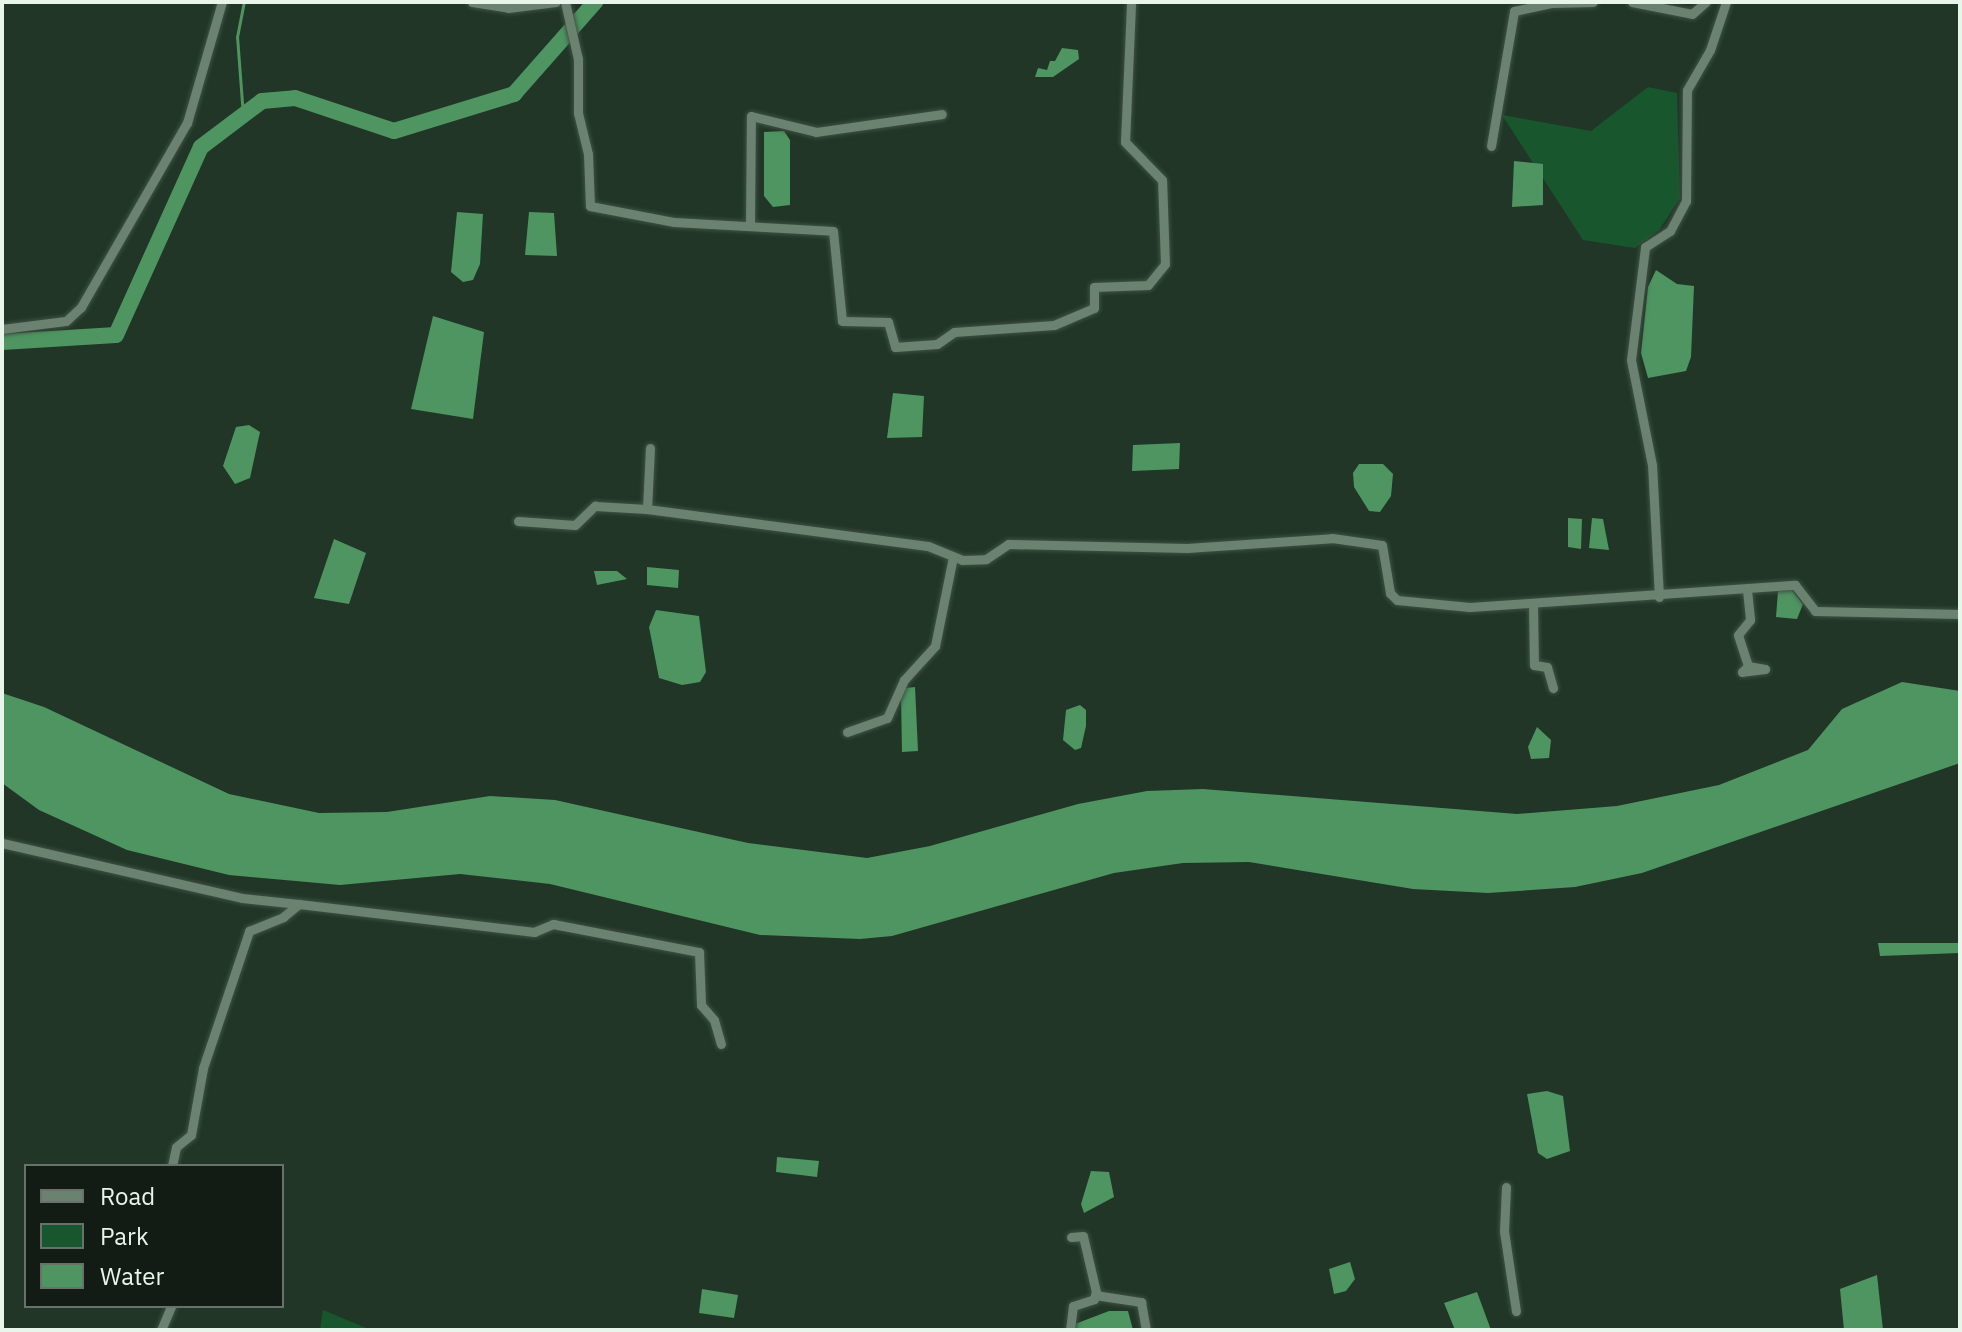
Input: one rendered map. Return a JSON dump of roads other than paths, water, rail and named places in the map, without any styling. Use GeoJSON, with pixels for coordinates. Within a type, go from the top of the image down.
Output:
{"type":"FeatureCollection","features":[{"type":"Feature","properties":{"kind":"street"},"geometry":{"type":"LineString","coordinates":[[2,329],[66,321],[81,307],[187,123],[222,2]]}},
{"type":"Feature","properties":{"kind":"street"},"geometry":{"type":"LineString","coordinates":[[472,2],[508,8],[556,2]]}},
{"type":"Feature","properties":{"kind":"street"},"geometry":{"type":"LineString","coordinates":[[565,2],[578,59],[578,113],[588,154],[590,206],[674,222],[750,223],[833,231],[842,321],[888,322],[895,347],[937,344],[954,332],[1054,325],[1094,308],[1094,287],[1148,285],[1165,264],[1162,180],[1125,142],[1131,2]]}},
{"type":"Feature","properties":{"kind":"street"},"geometry":{"type":"LineString","coordinates":[[1491,146],[1514,11],[1552,3],[1593,2]]}},
{"type":"Feature","properties":{"kind":"street"},"geometry":{"type":"LineString","coordinates":[[1632,2],[1692,14],[1706,2]]}},
{"type":"Feature","properties":{"kind":"street"},"geometry":{"type":"LineString","coordinates":[[1659,597],[1652,465],[1631,360],[1645,247],[1670,231],[1686,201],[1687,90],[1710,50],[1726,2]]}},
{"type":"Feature","properties":{"kind":"street"},"geometry":{"type":"LineString","coordinates":[[750,223],[751,116],[816,132],[942,114]]}},
{"type":"Feature","properties":{"kind":"street"},"geometry":{"type":"LineString","coordinates":[[647,509],[650,448]]}},
{"type":"Feature","properties":{"kind":"street"},"geometry":{"type":"LineString","coordinates":[[518,521],[575,525],[595,506],[647,509],[928,546],[953,557],[983,560],[1008,544],[1187,548],[1332,538],[1382,545],[1390,593],[1397,600],[1470,607],[1659,597],[1795,585],[1815,611],[1859,616],[1960,614]]}},
{"type":"Feature","properties":{"kind":"street"},"geometry":{"type":"LineString","coordinates":[[847,732],[887,718],[904,680],[935,646],[953,557]]}},
{"type":"Feature","properties":{"kind":"street"},"geometry":{"type":"LineString","coordinates":[[1747,590],[1750,620],[1738,635],[1748,666]]}},
{"type":"Feature","properties":{"kind":"street"},"geometry":{"type":"LineString","coordinates":[[1533,604],[1534,665],[1547,667],[1553,688]]}},
{"type":"Feature","properties":{"kind":"street"},"geometry":{"type":"LineString","coordinates":[[2,843],[242,898],[534,932],[553,924],[699,952],[701,1005],[714,1020],[721,1044]]}},
{"type":"Feature","properties":{"kind":"street"},"geometry":{"type":"LineString","coordinates":[[172,1164],[176,1147],[191,1135],[203,1068],[249,931],[283,917],[299,904]]}},
{"type":"Feature","properties":{"kind":"street"},"geometry":{"type":"LineString","coordinates":[[1506,1187],[1505,1243],[1516,1311]]}},
{"type":"Feature","properties":{"kind":"street"},"geometry":{"type":"LineString","coordinates":[[1071,1237],[1083,1236],[1095,1295]]}},
{"type":"Feature","properties":{"kind":"street"},"geometry":{"type":"LineString","coordinates":[[1070,1330],[1073,1306],[1095,1295],[1141,1302],[1146,1330]]}},
{"type":"Feature","properties":{"kind":"street"},"geometry":{"type":"LineString","coordinates":[[161,1330],[170,1308]]}},
{"type":"Feature","properties":{"kind":"water"},"geometry":{"type":"Polygon","coordinates":[[[1062,48],[1078,50],[1079,59],[1053,77],[1035,77],[1038,68],[1047,70],[1050,61],[1055,61],[1062,48]]]}},
{"type":"Feature","properties":{"kind":"water"},"geometry":{"type":"Polygon","coordinates":[[[784,131],[790,140],[790,205],[773,207],[764,196],[764,132],[784,131]]]}},
{"type":"Feature","properties":{"kind":"water"},"geometry":{"type":"Polygon","coordinates":[[[1514,161],[1543,164],[1543,205],[1512,207],[1514,161]]]}},
{"type":"Feature","properties":{"kind":"water"},"geometry":{"type":"Polygon","coordinates":[[[457,212],[483,214],[480,264],[473,280],[463,282],[451,272],[457,212]]]}},
{"type":"Feature","properties":{"kind":"water"},"geometry":{"type":"Polygon","coordinates":[[[529,212],[554,213],[557,256],[525,255],[529,212]]]}},
{"type":"Feature","properties":{"kind":"water"},"geometry":{"type":"Polygon","coordinates":[[[1656,270],[1677,284],[1694,286],[1691,357],[1686,371],[1648,378],[1641,353],[1648,287],[1656,270]]]}},
{"type":"Feature","properties":{"kind":"water"},"geometry":{"type":"Polygon","coordinates":[[[433,316],[484,332],[473,419],[411,409],[433,316]]]}},
{"type":"Feature","properties":{"kind":"water"},"geometry":{"type":"Polygon","coordinates":[[[893,393],[924,396],[922,437],[887,438],[893,393]]]}},
{"type":"Feature","properties":{"kind":"water"},"geometry":{"type":"Polygon","coordinates":[[[249,425],[260,432],[250,478],[235,484],[223,466],[236,427],[249,425]]]}},
{"type":"Feature","properties":{"kind":"water"},"geometry":{"type":"Polygon","coordinates":[[[1180,443],[1179,469],[1132,471],[1133,445],[1180,443]]]}},
{"type":"Feature","properties":{"kind":"water"},"geometry":{"type":"Polygon","coordinates":[[[1359,464],[1383,464],[1393,474],[1391,496],[1380,512],[1369,511],[1354,487],[1353,473],[1359,464]]]}},
{"type":"Feature","properties":{"kind":"water"},"geometry":{"type":"Polygon","coordinates":[[[1568,518],[1582,519],[1581,549],[1568,547],[1568,518]]]}},
{"type":"Feature","properties":{"kind":"water"},"geometry":{"type":"Polygon","coordinates":[[[1592,518],[1603,519],[1609,550],[1589,548],[1592,518]]]}},
{"type":"Feature","properties":{"kind":"water"},"geometry":{"type":"Polygon","coordinates":[[[334,539],[366,553],[349,604],[314,598],[334,539]]]}},
{"type":"Feature","properties":{"kind":"water"},"geometry":{"type":"Polygon","coordinates":[[[647,567],[679,570],[678,588],[647,585],[647,567]]]}},
{"type":"Feature","properties":{"kind":"water"},"geometry":{"type":"Polygon","coordinates":[[[594,571],[617,571],[627,579],[597,585],[594,571]]]}},
{"type":"Feature","properties":{"kind":"water"},"geometry":{"type":"Polygon","coordinates":[[[1792,590],[1803,604],[1797,619],[1776,617],[1778,591],[1792,590]]]}},
{"type":"Feature","properties":{"kind":"water"},"geometry":{"type":"Polygon","coordinates":[[[656,610],[699,616],[706,672],[700,682],[682,685],[659,678],[649,627],[656,610]]]}},
{"type":"Feature","properties":{"kind":"water"},"geometry":{"type":"Polygon","coordinates":[[[1902,682],[1960,691],[1960,763],[1642,873],[1575,887],[1488,893],[1413,889],[1249,862],[1183,863],[1114,873],[892,936],[860,939],[760,935],[550,884],[460,874],[340,885],[229,875],[127,850],[39,810],[2,783],[2,693],[44,707],[229,794],[319,813],[387,812],[490,796],[555,800],[748,843],[867,858],[930,846],[1078,804],[1147,791],[1203,789],[1517,814],[1617,806],[1719,785],[1808,750],[1842,709],[1902,682]]]}},
{"type":"Feature","properties":{"kind":"water"},"geometry":{"type":"Polygon","coordinates":[[[915,687],[918,751],[902,752],[901,696],[906,688],[915,687]]]}},
{"type":"Feature","properties":{"kind":"water"},"geometry":{"type":"Polygon","coordinates":[[[1080,705],[1086,710],[1086,726],[1081,748],[1075,750],[1063,740],[1066,710],[1080,705]]]}},
{"type":"Feature","properties":{"kind":"water"},"geometry":{"type":"Polygon","coordinates":[[[1537,727],[1551,740],[1549,758],[1531,759],[1528,747],[1537,727]]]}},
{"type":"Feature","properties":{"kind":"water"},"geometry":{"type":"Polygon","coordinates":[[[1878,943],[1960,943],[1960,953],[1880,956],[1878,943]]]}},
{"type":"Feature","properties":{"kind":"water"},"geometry":{"type":"Polygon","coordinates":[[[1547,1091],[1563,1096],[1570,1151],[1547,1159],[1538,1153],[1527,1094],[1547,1091]]]}},
{"type":"Feature","properties":{"kind":"water"},"geometry":{"type":"Polygon","coordinates":[[[777,1157],[819,1161],[817,1177],[776,1172],[777,1157]]]}},
{"type":"Feature","properties":{"kind":"water"},"geometry":{"type":"Polygon","coordinates":[[[1091,1171],[1109,1172],[1114,1197],[1084,1213],[1081,1204],[1091,1171]]]}},
{"type":"Feature","properties":{"kind":"water"},"geometry":{"type":"Polygon","coordinates":[[[1350,1262],[1355,1279],[1346,1291],[1334,1294],[1329,1269],[1350,1262]]]}},
{"type":"Feature","properties":{"kind":"water"},"geometry":{"type":"Polygon","coordinates":[[[1877,1275],[1883,1330],[1844,1330],[1840,1289],[1877,1275]]]}},
{"type":"Feature","properties":{"kind":"water"},"geometry":{"type":"Polygon","coordinates":[[[702,1289],[738,1295],[734,1318],[699,1313],[702,1289]]]}},
{"type":"Feature","properties":{"kind":"water"},"geometry":{"type":"Polygon","coordinates":[[[1477,1292],[1491,1330],[1455,1330],[1444,1303],[1477,1292]]]}},
{"type":"Feature","properties":{"kind":"water"},"geometry":{"type":"Polygon","coordinates":[[[1109,1311],[1128,1311],[1133,1330],[1076,1330],[1075,1324],[1109,1311]]]}},
{"type":"Feature","properties":{"kind":"waterway"},"geometry":{"type":"LineString","coordinates":[[243,116],[237,37],[244,2]]}},
{"type":"Feature","properties":{"kind":"waterway"},"geometry":{"type":"LineString","coordinates":[[2,342],[116,335],[201,147],[262,101],[295,98],[394,131],[514,94],[595,2]]}}]}
